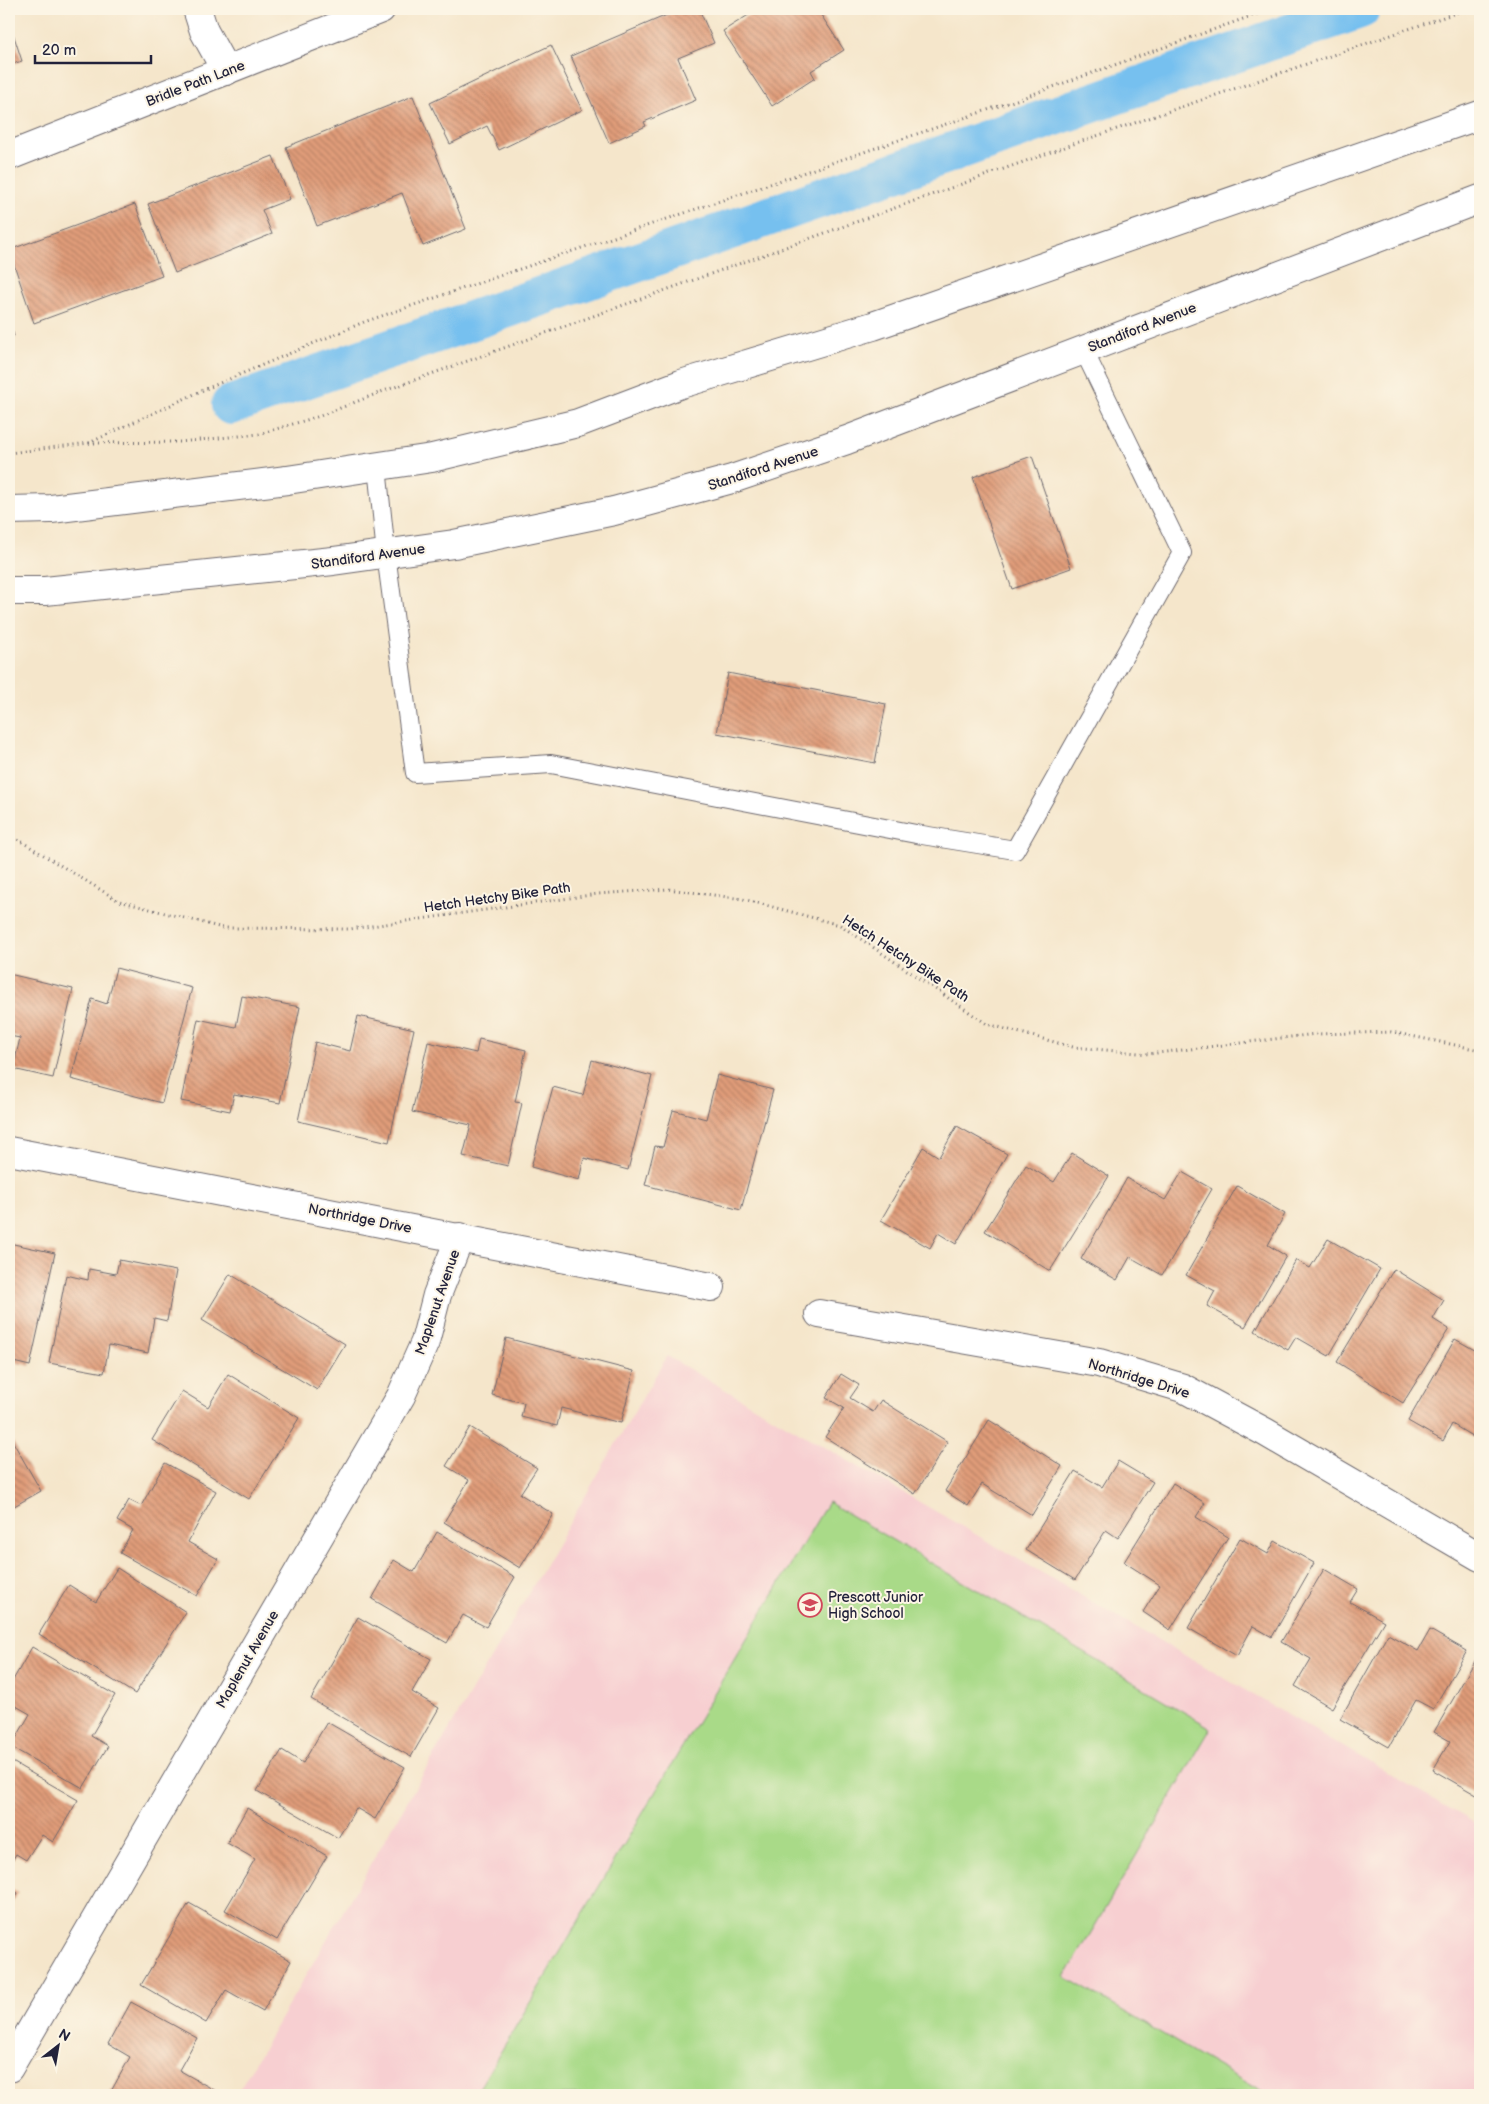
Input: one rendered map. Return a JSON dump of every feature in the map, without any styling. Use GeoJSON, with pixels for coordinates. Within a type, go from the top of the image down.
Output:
{"type":"FeatureCollection","features":[{"type":"Feature","properties":{"kind":"main road"},"geometry":{"type":"LineString","coordinates":[[197,9],[204,31],[226,71]]}},
{"type":"Feature","properties":{"kind":"main road","name":"Bridle Path Lane"},"geometry":{"type":"LineString","coordinates":[[9,156],[381,9]]}},
{"type":"Feature","properties":{"kind":"main road"},"geometry":{"type":"LineString","coordinates":[[9,510],[50,509],[287,480],[432,458],[578,423],[681,384],[873,326],[1480,115]]}},
{"type":"Feature","properties":{"kind":"main road","name":"Standiford Avenue"},"geometry":{"type":"LineString","coordinates":[[9,591],[45,591],[386,554],[454,544],[614,511],[732,479],[847,440],[1480,199]]}},
{"type":"Feature","properties":{"kind":"main road","name":"Northridge Drive"},"geometry":{"type":"LineString","coordinates":[[9,1151],[711,1287]]}},
{"type":"Feature","properties":{"kind":"main road","name":"Maplenut Avenue"},"geometry":{"type":"LineString","coordinates":[[9,2068],[401,1396],[426,1342],[437,1295],[460,1237]]}},
{"type":"Feature","properties":{"kind":"main road","name":"Northridge Drive"},"geometry":{"type":"LineString","coordinates":[[819,1314],[1099,1363],[1183,1388],[1265,1432],[1480,1557]]}},
{"type":"Feature","properties":{"kind":"lane"},"geometry":{"type":"LineString","coordinates":[[377,466],[386,554],[415,774],[552,764],[916,834],[1015,850],[1182,553],[1082,349]]}},
{"type":"Feature","properties":{"kind":"path"},"geometry":{"type":"LineString","coordinates":[[89,443],[201,391],[364,322],[990,109],[1271,9]]}},
{"type":"Feature","properties":{"kind":"path"},"geometry":{"type":"LineString","coordinates":[[9,453],[89,443],[180,442],[260,434],[320,416],[381,392],[1051,152],[1467,9]]}},
{"type":"Feature","properties":{"kind":"path","name":"Hetch Hetchy Bike Path"},"geometry":{"type":"LineString","coordinates":[[9,834],[119,900],[223,928],[350,929],[598,894],[668,889],[743,899],[840,925],[986,1024],[1073,1047],[1149,1054],[1316,1034],[1391,1032],[1480,1050]]}},
{"type":"Feature","properties":{"kind":"shaded area","name":"Prescott Junior High School"},"geometry":{"type":"Polygon","coordinates":[[[667,1356],[1480,1826],[1480,2095],[236,2095],[667,1356]]]}},
{"type":"Feature","properties":{"kind":"green space"},"geometry":{"type":"Polygon","coordinates":[[[828,1502],[1211,1728],[1065,1977],[1267,2095],[475,2095],[828,1502]]]}},
{"type":"Feature","properties":{"kind":"building"},"geometry":{"type":"Polygon","coordinates":[[[681,9],[699,9],[714,43],[678,58],[696,100],[644,122],[646,126],[609,143],[571,56],[681,9]]]}},
{"type":"Feature","properties":{"kind":"building"},"geometry":{"type":"Polygon","coordinates":[[[758,9],[817,9],[844,50],[811,71],[815,78],[772,106],[723,31],[758,9]]]}},
{"type":"Feature","properties":{"kind":"building"},"geometry":{"type":"Polygon","coordinates":[[[9,21],[22,61],[9,65],[9,21]]]}},
{"type":"Feature","properties":{"kind":"building"},"geometry":{"type":"Polygon","coordinates":[[[551,45],[582,110],[499,150],[487,126],[450,144],[430,103],[551,45]]]}},
{"type":"Feature","properties":{"kind":"building"},"geometry":{"type":"Polygon","coordinates":[[[413,96],[466,229],[423,246],[402,193],[317,226],[286,147],[413,96]]]}},
{"type":"Feature","properties":{"kind":"building"},"geometry":{"type":"Polygon","coordinates":[[[273,156],[290,199],[262,210],[272,234],[175,273],[148,204],[273,156]]]}},
{"type":"Feature","properties":{"kind":"building"},"geometry":{"type":"Polygon","coordinates":[[[135,204],[162,276],[34,323],[9,250],[135,204]]]}},
{"type":"Feature","properties":{"kind":"building"},"geometry":{"type":"Polygon","coordinates":[[[9,318],[14,336],[9,337],[9,318]]]}},
{"type":"Feature","properties":{"kind":"building"},"geometry":{"type":"Polygon","coordinates":[[[1032,456],[1071,568],[1012,589],[973,477],[1032,456]]]}},
{"type":"Feature","properties":{"kind":"building"},"geometry":{"type":"Polygon","coordinates":[[[728,673],[886,704],[875,763],[717,733],[728,673]]]}},
{"type":"Feature","properties":{"kind":"building"},"geometry":{"type":"Polygon","coordinates":[[[116,968],[192,988],[162,1103],[71,1079],[92,999],[107,1004],[116,968]]]}},
{"type":"Feature","properties":{"kind":"building"},"geometry":{"type":"Polygon","coordinates":[[[9,974],[73,989],[53,1078],[13,1069],[20,1038],[9,1036],[9,974]]]}},
{"type":"Feature","properties":{"kind":"building"},"geometry":{"type":"Polygon","coordinates":[[[242,996],[300,1007],[280,1103],[234,1094],[230,1111],[181,1101],[198,1019],[236,1027],[242,996]]]}},
{"type":"Feature","properties":{"kind":"building"},"geometry":{"type":"Polygon","coordinates":[[[358,1016],[414,1029],[389,1142],[298,1121],[315,1042],[350,1051],[358,1016]]]}},
{"type":"Feature","properties":{"kind":"building"},"geometry":{"type":"Polygon","coordinates":[[[479,1039],[526,1050],[515,1102],[522,1103],[508,1166],[463,1156],[471,1125],[412,1112],[428,1042],[476,1053],[479,1039]]]}},
{"type":"Feature","properties":{"kind":"building"},"geometry":{"type":"Polygon","coordinates":[[[592,1060],[652,1076],[628,1170],[584,1158],[579,1180],[531,1167],[553,1087],[583,1095],[592,1060]]]}},
{"type":"Feature","properties":{"kind":"building"},"geometry":{"type":"Polygon","coordinates":[[[717,1075],[773,1090],[741,1210],[645,1185],[655,1146],[663,1147],[673,1110],[706,1119],[717,1075]]]}},
{"type":"Feature","properties":{"kind":"building"},"geometry":{"type":"Polygon","coordinates":[[[957,1126],[1007,1154],[956,1244],[938,1233],[930,1248],[881,1220],[923,1147],[939,1157],[957,1126]]]}},
{"type":"Feature","properties":{"kind":"building"},"geometry":{"type":"Polygon","coordinates":[[[1072,1153],[1109,1176],[1050,1271],[985,1231],[1026,1165],[1054,1182],[1072,1153]]]}},
{"type":"Feature","properties":{"kind":"building"},"geometry":{"type":"Polygon","coordinates":[[[1182,1172],[1212,1189],[1162,1275],[1130,1257],[1117,1280],[1081,1259],[1127,1178],[1165,1200],[1182,1172]]]}},
{"type":"Feature","properties":{"kind":"building"},"geometry":{"type":"Polygon","coordinates":[[[1237,1186],[1285,1214],[1268,1245],[1286,1256],[1245,1327],[1207,1306],[1215,1291],[1186,1275],[1237,1186]]]}},
{"type":"Feature","properties":{"kind":"building"},"geometry":{"type":"Polygon","coordinates":[[[1328,1239],[1380,1269],[1329,1356],[1296,1337],[1288,1350],[1255,1331],[1296,1260],[1310,1268],[1328,1239]]]}},
{"type":"Feature","properties":{"kind":"building"},"geometry":{"type":"Polygon","coordinates":[[[9,1243],[55,1253],[30,1366],[9,1361],[9,1243]]]}},
{"type":"Feature","properties":{"kind":"building"},"geometry":{"type":"Polygon","coordinates":[[[119,1260],[176,1271],[167,1321],[154,1318],[148,1353],[109,1345],[104,1373],[49,1363],[66,1275],[88,1280],[89,1269],[116,1274],[119,1260]]]}},
{"type":"Feature","properties":{"kind":"building"},"geometry":{"type":"Polygon","coordinates":[[[1394,1269],[1444,1300],[1433,1319],[1449,1329],[1403,1403],[1337,1362],[1394,1269]]]}},
{"type":"Feature","properties":{"kind":"building"},"geometry":{"type":"Polygon","coordinates":[[[230,1274],[345,1344],[317,1390],[202,1320],[230,1274]]]}},
{"type":"Feature","properties":{"kind":"building"},"geometry":{"type":"Polygon","coordinates":[[[506,1338],[634,1371],[621,1423],[561,1408],[557,1426],[521,1417],[524,1403],[492,1395],[506,1338]]]}},
{"type":"Feature","properties":{"kind":"building"},"geometry":{"type":"Polygon","coordinates":[[[1455,1339],[1480,1353],[1480,1441],[1452,1424],[1443,1441],[1408,1421],[1455,1339]]]}},
{"type":"Feature","properties":{"kind":"building"},"geometry":{"type":"Polygon","coordinates":[[[228,1374],[299,1418],[249,1499],[152,1440],[182,1391],[208,1407],[228,1374]]]}},
{"type":"Feature","properties":{"kind":"building"},"geometry":{"type":"Polygon","coordinates":[[[841,1374],[859,1385],[850,1398],[873,1412],[881,1400],[948,1442],[915,1494],[825,1437],[844,1408],[826,1398],[841,1374]]]}},
{"type":"Feature","properties":{"kind":"building"},"geometry":{"type":"Polygon","coordinates":[[[989,1420],[1062,1466],[1032,1515],[982,1484],[968,1506],[945,1491],[989,1420]]]}},
{"type":"Feature","properties":{"kind":"building"},"geometry":{"type":"Polygon","coordinates":[[[470,1427],[537,1468],[520,1494],[553,1514],[520,1568],[444,1522],[469,1480],[446,1466],[470,1427]]]}},
{"type":"Feature","properties":{"kind":"building"},"geometry":{"type":"Polygon","coordinates":[[[13,1442],[41,1491],[9,1509],[9,1444],[13,1442]]]}},
{"type":"Feature","properties":{"kind":"building"},"geometry":{"type":"Polygon","coordinates":[[[1118,1461],[1153,1482],[1118,1538],[1106,1530],[1075,1580],[1026,1550],[1075,1471],[1102,1487],[1118,1461]]]}},
{"type":"Feature","properties":{"kind":"building"},"geometry":{"type":"Polygon","coordinates":[[[165,1463],[216,1491],[188,1542],[218,1559],[197,1596],[120,1553],[133,1530],[117,1521],[129,1500],[141,1506],[165,1463]]]}},
{"type":"Feature","properties":{"kind":"building"},"geometry":{"type":"Polygon","coordinates":[[[1173,1483],[1205,1503],[1196,1517],[1228,1537],[1170,1630],[1143,1612],[1160,1585],[1124,1562],[1173,1483]]]}},
{"type":"Feature","properties":{"kind":"building"},"geometry":{"type":"Polygon","coordinates":[[[437,1532],[515,1577],[486,1627],[463,1615],[447,1643],[372,1599],[394,1560],[414,1572],[437,1532]]]}},
{"type":"Feature","properties":{"kind":"building"},"geometry":{"type":"Polygon","coordinates":[[[1240,1538],[1268,1554],[1275,1541],[1314,1563],[1272,1637],[1253,1626],[1237,1656],[1188,1628],[1240,1538]]]}},
{"type":"Feature","properties":{"kind":"building"},"geometry":{"type":"Polygon","coordinates":[[[117,1568],[186,1612],[135,1694],[39,1634],[69,1585],[96,1602],[117,1568]]]}},
{"type":"Feature","properties":{"kind":"building"},"geometry":{"type":"Polygon","coordinates":[[[1324,1569],[1358,1589],[1350,1602],[1384,1621],[1332,1708],[1295,1686],[1311,1659],[1281,1642],[1324,1569]]]}},
{"type":"Feature","properties":{"kind":"building"},"geometry":{"type":"Polygon","coordinates":[[[358,1617],[431,1659],[412,1692],[439,1708],[411,1757],[311,1699],[358,1617]]]}},
{"type":"Feature","properties":{"kind":"building"},"geometry":{"type":"Polygon","coordinates":[[[1430,1630],[1467,1651],[1433,1709],[1416,1700],[1389,1747],[1340,1719],[1388,1634],[1418,1651],[1430,1630]]]}},
{"type":"Feature","properties":{"kind":"building"},"geometry":{"type":"Polygon","coordinates":[[[32,1647],[115,1695],[91,1736],[108,1746],[83,1788],[11,1747],[30,1714],[9,1702],[9,1687],[32,1647]]]}},
{"type":"Feature","properties":{"kind":"building"},"geometry":{"type":"Polygon","coordinates":[[[1478,1656],[1480,1658],[1480,1797],[1433,1770],[1450,1741],[1434,1732],[1478,1656]]]}},
{"type":"Feature","properties":{"kind":"building"},"geometry":{"type":"Polygon","coordinates":[[[327,1722],[405,1767],[375,1819],[356,1808],[338,1838],[257,1791],[282,1750],[303,1763],[327,1722]]]}},
{"type":"Feature","properties":{"kind":"building"},"geometry":{"type":"Polygon","coordinates":[[[9,1760],[78,1800],[53,1842],[42,1835],[26,1860],[16,1854],[9,1866],[9,1760]]]}},
{"type":"Feature","properties":{"kind":"building"},"geometry":{"type":"Polygon","coordinates":[[[247,1808],[327,1856],[277,1940],[225,1910],[255,1859],[227,1843],[247,1808]]]}},
{"type":"Feature","properties":{"kind":"building"},"geometry":{"type":"Polygon","coordinates":[[[9,1887],[18,1893],[9,1909],[9,1887]]]}},
{"type":"Feature","properties":{"kind":"building"},"geometry":{"type":"Polygon","coordinates":[[[189,1903],[291,1961],[263,2011],[226,1990],[206,2023],[141,1985],[189,1903]]]}},
{"type":"Feature","properties":{"kind":"building"},"geometry":{"type":"Polygon","coordinates":[[[131,2002],[197,2038],[179,2070],[216,2091],[213,2095],[109,2095],[130,2057],[108,2044],[131,2002]]]}},
{"type":"Feature","properties":{"kind":"waterway"},"geometry":{"type":"LineString","coordinates":[[231,405],[1360,9]]}},
{"type":"Feature","properties":{"kind":"place","name":"Prescott Junior High School"},"geometry":{"type":"Point","coordinates":[810,1605]}}]}
